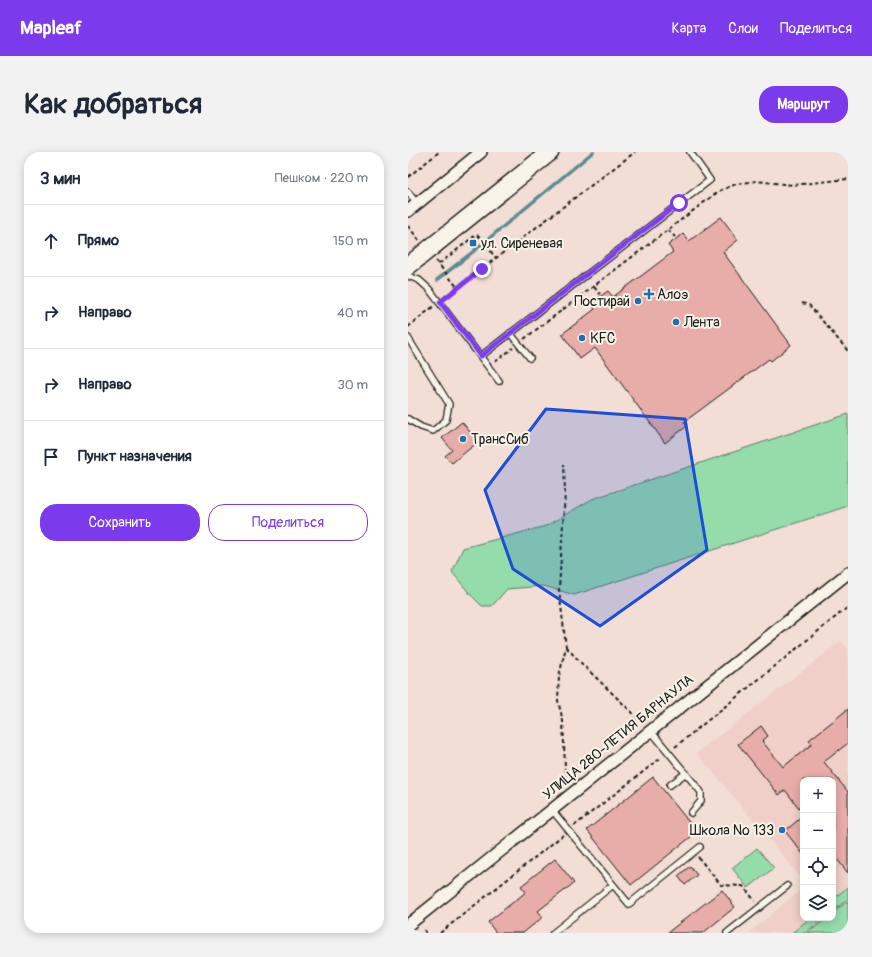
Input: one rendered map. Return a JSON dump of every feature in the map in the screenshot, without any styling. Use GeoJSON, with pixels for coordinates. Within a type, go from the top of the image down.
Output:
{"type":"FeatureCollection","features":[{"type":"Feature","properties":{"kind":"main road"},"geometry":{"type":"LineString","coordinates":[[408,266],[550,152]]}},
{"type":"Feature","properties":{"kind":"street"},"geometry":{"type":"LineString","coordinates":[[412,208],[481,152]]}},
{"type":"Feature","properties":{"kind":"street","name":"УЛИЦА 280-ЛЕТИЯ БАРНАУЛА"},"geometry":{"type":"LineString","coordinates":[[408,925],[846,578]]}},
{"type":"Feature","properties":{"kind":"lane"},"geometry":{"type":"LineString","coordinates":[[481,356],[710,180],[690,152]]}},
{"type":"Feature","properties":{"kind":"lane"},"geometry":{"type":"LineString","coordinates":[[408,192],[412,208]]}},
{"type":"Feature","properties":{"kind":"lane"},"geometry":{"type":"LineString","coordinates":[[408,276],[418,280],[429,289],[499,381]]}},
{"type":"Feature","properties":{"kind":"lane"},"geometry":{"type":"LineString","coordinates":[[510,333],[530,358]]}},
{"type":"Feature","properties":{"kind":"lane"},"geometry":{"type":"LineString","coordinates":[[408,338],[449,404],[446,420],[433,431],[421,427],[408,418]]}},
{"type":"Feature","properties":{"kind":"lane"},"geometry":{"type":"LineString","coordinates":[[651,731],[701,792],[701,801],[691,813]]}},
{"type":"Feature","properties":{"kind":"lane"},"geometry":{"type":"LineString","coordinates":[[670,785],[686,773]]}},
{"type":"Feature","properties":{"kind":"lane"},"geometry":{"type":"LineString","coordinates":[[552,810],[629,904],[700,847]]}},
{"type":"Feature","properties":{"kind":"lane"},"geometry":{"type":"LineString","coordinates":[[553,933],[613,885]]}},
{"type":"Feature","properties":{"kind":"lane"},"geometry":{"type":"LineString","coordinates":[[727,933],[787,886]]}},
{"type":"Feature","properties":{"kind":"path"},"geometry":{"type":"LineString","coordinates":[[408,177],[439,152]]}},
{"type":"Feature","properties":{"kind":"path"},"geometry":{"type":"LineString","coordinates":[[408,328],[496,258],[635,152]]}},
{"type":"Feature","properties":{"kind":"path"},"geometry":{"type":"LineString","coordinates":[[489,367],[518,343],[719,191],[736,184],[756,181],[793,185],[848,179]]}},
{"type":"Feature","properties":{"kind":"path"},"geometry":{"type":"LineString","coordinates":[[668,230],[675,237]]}},
{"type":"Feature","properties":{"kind":"path"},"geometry":{"type":"LineString","coordinates":[[439,264],[478,234],[496,258]]}},
{"type":"Feature","properties":{"kind":"path"},"geometry":{"type":"LineString","coordinates":[[594,286],[600,294]]}},
{"type":"Feature","properties":{"kind":"path"},"geometry":{"type":"LineString","coordinates":[[802,303],[809,305],[848,351]]}},
{"type":"Feature","properties":{"kind":"path"},"geometry":{"type":"LineString","coordinates":[[563,801],[565,768],[563,721],[558,701],[559,676],[566,647],[559,589],[565,492],[564,464]]}},
{"type":"Feature","properties":{"kind":"path"},"geometry":{"type":"LineString","coordinates":[[440,933],[669,752],[848,607]]}},
{"type":"Feature","properties":{"kind":"path"},"geometry":{"type":"LineString","coordinates":[[566,647],[651,731]]}},
{"type":"Feature","properties":{"kind":"path"},"geometry":{"type":"LineString","coordinates":[[694,852],[721,885],[743,886],[760,906]]}},
{"type":"Feature","properties":{"kind":"highlighted area"},"geometry":{"type":"Polygon","coordinates":[[[546,409],[685,419],[707,550],[600,626],[513,569],[485,490],[546,409]]]}},
{"type":"Feature","properties":{"kind":"shaded area","name":"Школа № 133"},"geometry":{"type":"Polygon","coordinates":[[[841,641],[848,649],[848,933],[749,933],[800,890],[800,921],[836,921],[836,777],[800,777],[800,876],[697,753],[841,641]]]}},
{"type":"Feature","properties":{"kind":"green space"},"geometry":{"type":"Polygon","coordinates":[[[848,414],[848,506],[574,595],[544,586],[507,589],[492,606],[482,606],[452,572],[463,548],[546,526],[592,499],[848,414]]]}},
{"type":"Feature","properties":{"kind":"green space"},"geometry":{"type":"Polygon","coordinates":[[[757,848],[774,868],[748,888],[732,868],[757,848]]]}},
{"type":"Feature","properties":{"kind":"green space"},"geometry":{"type":"Polygon","coordinates":[[[848,887],[848,899],[836,909],[836,897],[848,887]]]}},
{"type":"Feature","properties":{"kind":"green space"},"geometry":{"type":"Polygon","coordinates":[[[848,901],[848,933],[808,933],[823,921],[836,921],[836,911],[848,901]]]}},
{"type":"Feature","properties":{"kind":"green space"},"geometry":{"type":"Polygon","coordinates":[[[806,921],[820,921],[805,933],[792,933],[806,921]]]}},
{"type":"Feature","properties":{"kind":"building","name":"Лента"},"geometry":{"type":"Polygon","coordinates":[[[721,217],[738,240],[723,252],[791,345],[771,361],[769,359],[684,422],[687,426],[665,443],[595,348],[580,359],[562,334],[595,309],[591,303],[608,291],[613,297],[673,252],[668,245],[683,234],[689,241],[721,217]]]}},
{"type":"Feature","properties":{"kind":"building"},"geometry":{"type":"Polygon","coordinates":[[[462,422],[478,442],[452,463],[445,456],[452,450],[442,438],[462,422]]]}},
{"type":"Feature","properties":{"kind":"building"},"geometry":{"type":"Polygon","coordinates":[[[848,709],[848,743],[824,762],[836,777],[800,777],[800,809],[785,790],[779,795],[738,744],[761,726],[768,736],[762,741],[783,767],[812,744],[809,740],[848,709]]]}},
{"type":"Feature","properties":{"kind":"building"},"geometry":{"type":"Polygon","coordinates":[[[653,777],[697,832],[631,885],[587,830],[653,777]]]}},
{"type":"Feature","properties":{"kind":"building"},"geometry":{"type":"Polygon","coordinates":[[[836,777],[848,792],[848,873],[836,858],[836,777]]]}},
{"type":"Feature","properties":{"kind":"building"},"geometry":{"type":"Polygon","coordinates":[[[800,818],[800,850],[785,831],[800,818]]]}},
{"type":"Feature","properties":{"kind":"building"},"geometry":{"type":"Polygon","coordinates":[[[555,859],[574,883],[538,911],[543,917],[523,933],[496,933],[488,922],[526,892],[521,886],[555,859]]]}},
{"type":"Feature","properties":{"kind":"building"},"geometry":{"type":"Polygon","coordinates":[[[690,866],[697,875],[685,885],[678,876],[690,866]]]}},
{"type":"Feature","properties":{"kind":"building"},"geometry":{"type":"Polygon","coordinates":[[[722,890],[735,907],[703,933],[667,933],[722,890]]]}},
{"type":"Feature","properties":{"kind":"waterway"},"geometry":{"type":"LineString","coordinates":[[437,280],[593,152]]}},
{"type":"Feature","properties":{"kind":"place","name":"ул. Сиреневая"},"geometry":{"type":"Point","coordinates":[473,243]}},
{"type":"Feature","properties":{"kind":"place","name":"Алоэ"},"geometry":{"type":"Point","coordinates":[649,294]}},
{"type":"Feature","properties":{"kind":"place","name":"Постирай"},"geometry":{"type":"Point","coordinates":[638,301]}},
{"type":"Feature","properties":{"kind":"place","name":"Лента"},"geometry":{"type":"Point","coordinates":[676,322]}},
{"type":"Feature","properties":{"kind":"place","name":"KFC"},"geometry":{"type":"Point","coordinates":[582,338]}},
{"type":"Feature","properties":{"kind":"place","name":"ТрансСиб"},"geometry":{"type":"Point","coordinates":[463,439]}},
{"type":"Feature","properties":{"kind":"place","name":"Школа № 133"},"geometry":{"type":"Point","coordinates":[782,830]}},
{"type":"Feature","properties":{"kind":"route"},"geometry":{"type":"LineString","coordinates":[[482,269],[440,302],[481,356],[679,203]]}}]}
